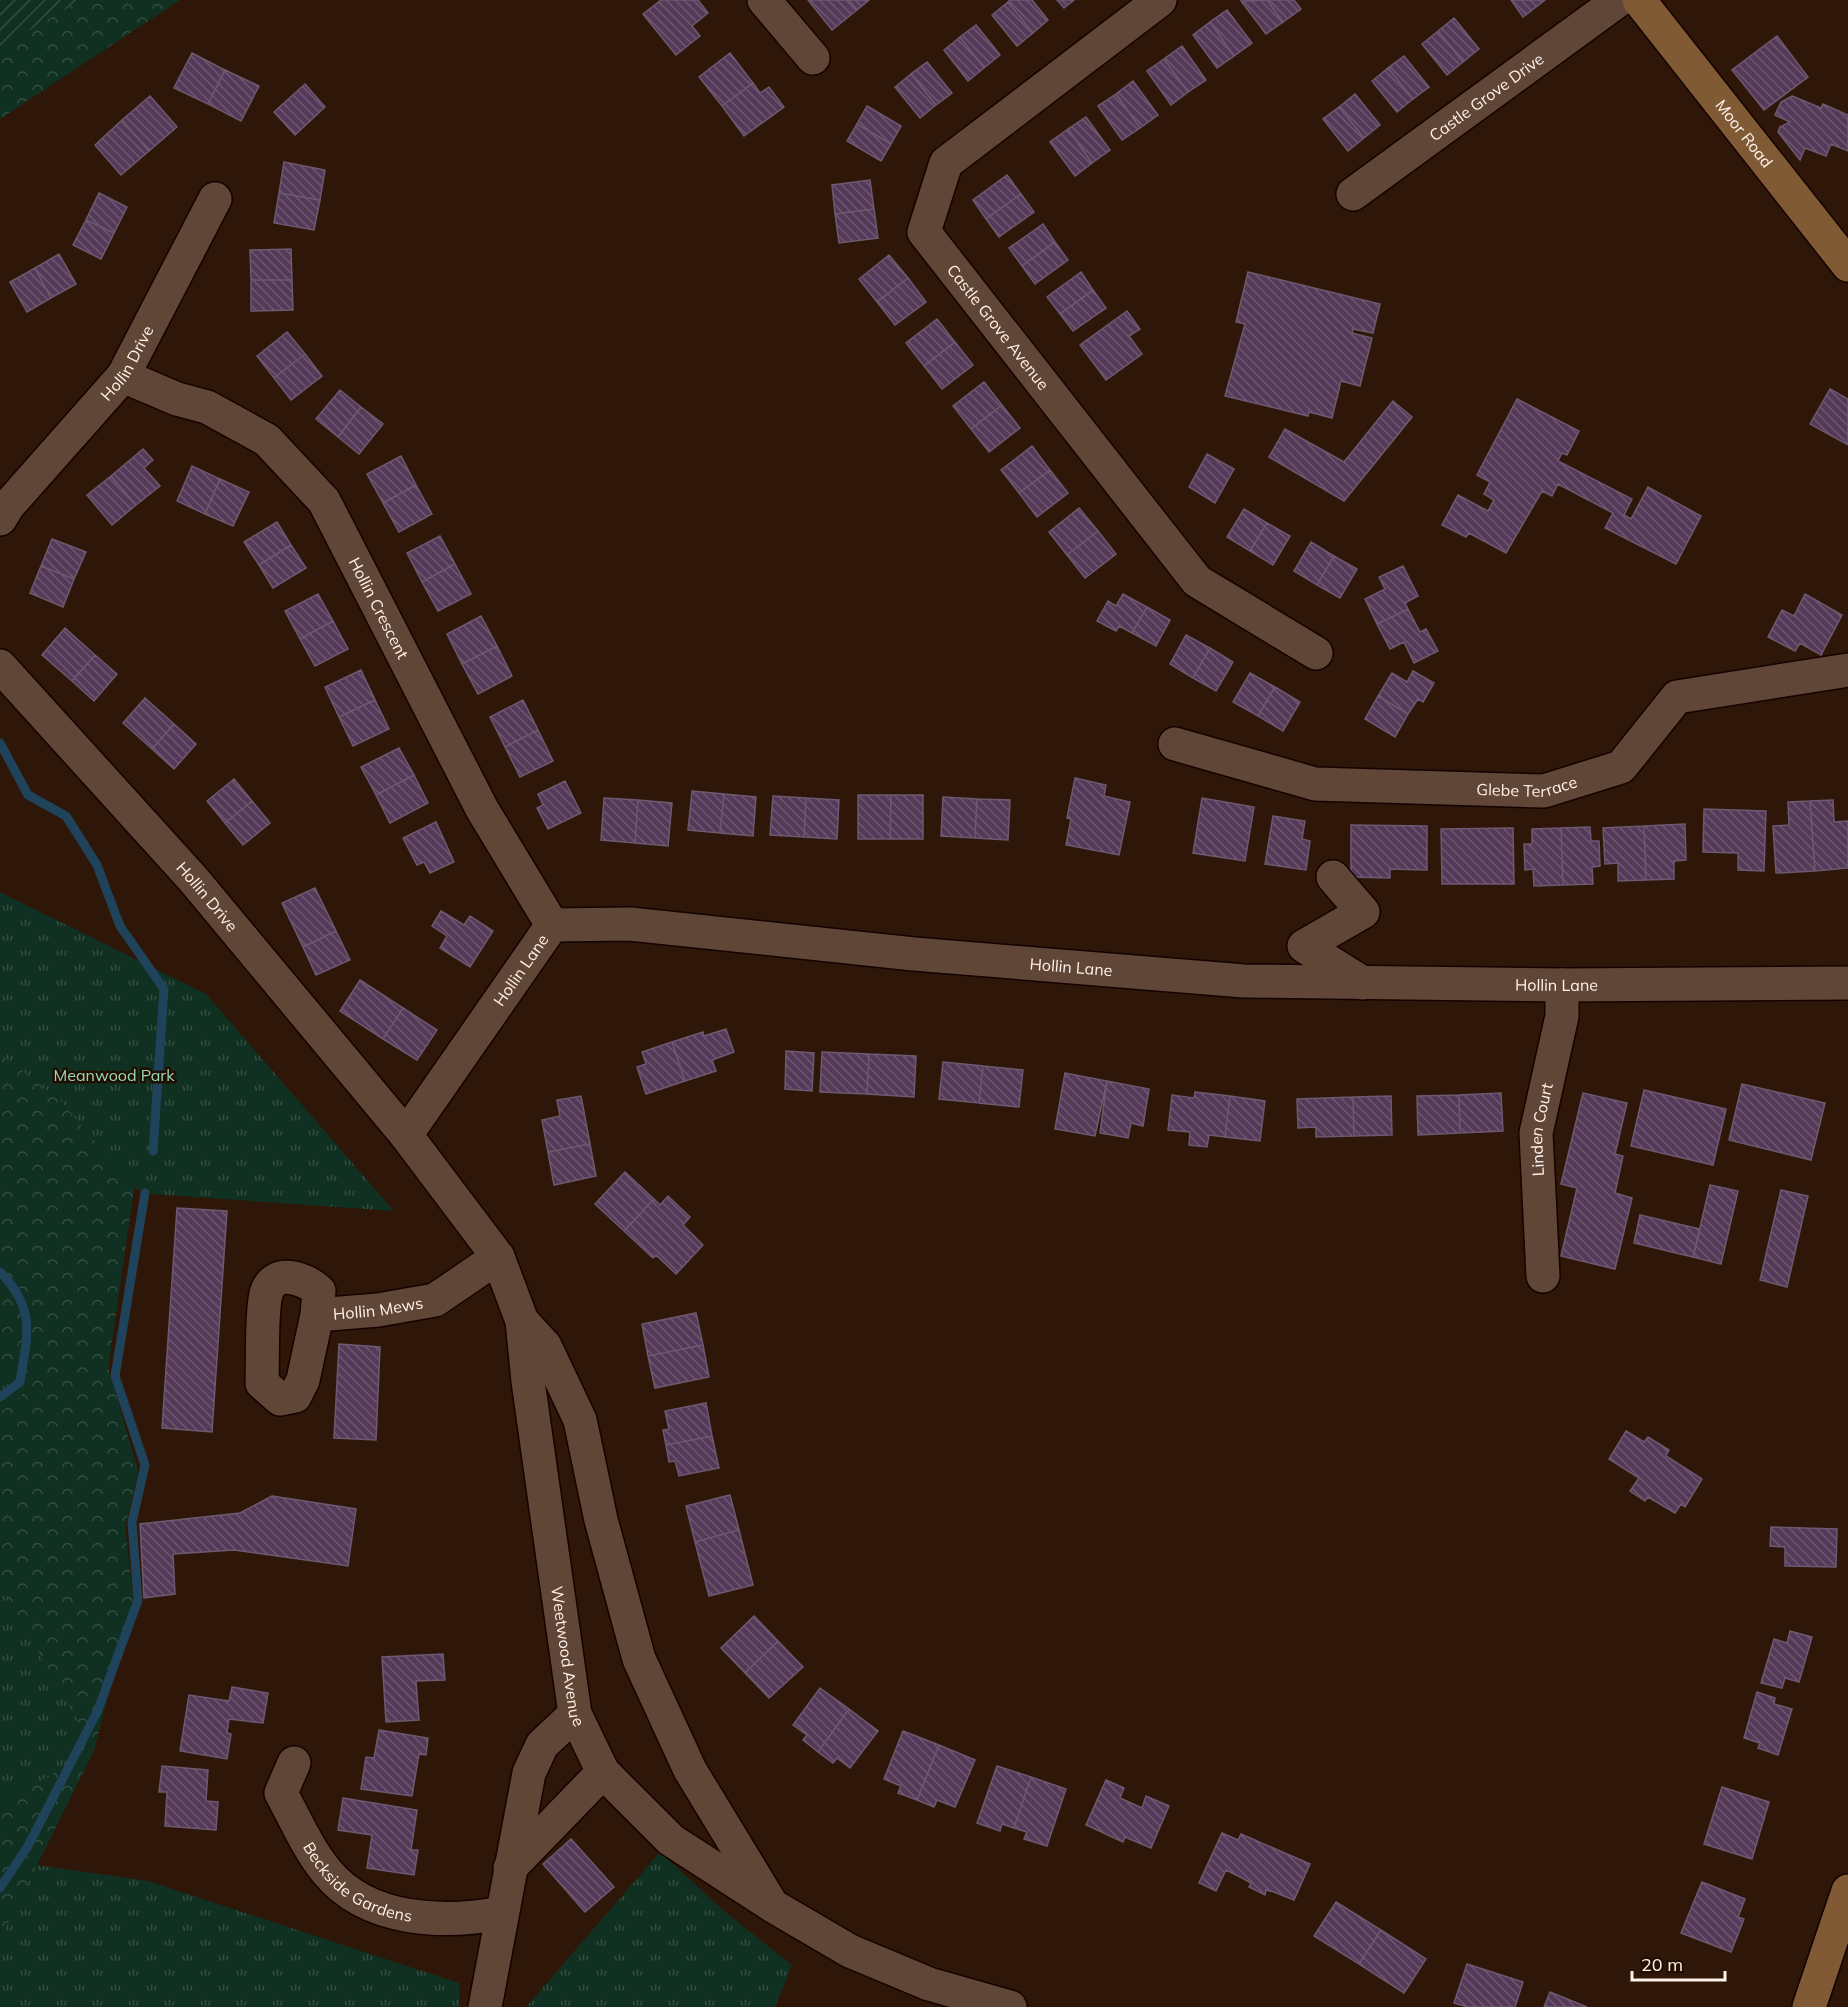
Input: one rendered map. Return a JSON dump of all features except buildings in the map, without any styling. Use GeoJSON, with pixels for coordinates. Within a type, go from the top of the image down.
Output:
{"type":"FeatureCollection","features":[{"type":"Feature","properties":{"kind":"street"},"geometry":{"type":"LineString","coordinates":[[764,0],[813,58]]}},
{"type":"Feature","properties":{"kind":"street","name":"Castle Grove Avenue"},"geometry":{"type":"LineString","coordinates":[[1160,0],[946,163],[924,232],[1197,581],[1316,653]]}},
{"type":"Feature","properties":{"kind":"street","name":"Castle Grove Drive"},"geometry":{"type":"LineString","coordinates":[[1353,194],[1619,0]]}},
{"type":"Feature","properties":{"kind":"street","name":"Moor Road"},"geometry":{"type":"LineString","coordinates":[[1639,0],[1848,265]]}},
{"type":"Feature","properties":{"kind":"street","name":"Hollin Drive"},"geometry":{"type":"LineString","coordinates":[[3,503],[123,376],[215,199]]}},
{"type":"Feature","properties":{"kind":"street","name":"Hollin Crescent"},"geometry":{"type":"LineString","coordinates":[[123,376],[177,399],[207,407],[267,440],[324,501],[483,809],[552,924]]}},
{"type":"Feature","properties":{"kind":"street","name":"Hollin Drive"},"geometry":{"type":"LineString","coordinates":[[0,666],[193,879],[406,1135]]}},
{"type":"Feature","properties":{"kind":"street","name":"Glebe Terrace"},"geometry":{"type":"LineString","coordinates":[[1175,744],[1315,784],[1544,791],[1621,767],[1677,696],[1848,670]]}},
{"type":"Feature","properties":{"kind":"street"},"geometry":{"type":"LineString","coordinates":[[1333,877],[1363,912],[1304,946],[1363,983]]}},
{"type":"Feature","properties":{"kind":"street","name":"Hollin Lane"},"geometry":{"type":"LineString","coordinates":[[406,1135],[552,924],[630,924],[914,954],[1244,981],[1562,985],[1848,983]]}},
{"type":"Feature","properties":{"kind":"street","name":"Linden Court"},"geometry":{"type":"LineString","coordinates":[[1543,1276],[1536,1133],[1563,1016],[1562,985]]}},
{"type":"Feature","properties":{"kind":"street","name":"Weetwood Avenue"},"geometry":{"type":"LineString","coordinates":[[406,1135],[498,1257],[522,1321],[528,1381],[575,1714],[603,1772],[671,1840],[772,1906],[860,1955],[929,1984],[1010,2007]]}},
{"type":"Feature","properties":{"kind":"street","name":"Hollin Mews"},"geometry":{"type":"LineString","coordinates":[[317,1315],[378,1310],[435,1300],[498,1257]]}},
{"type":"Feature","properties":{"kind":"street","name":"Weetwood Avenue"},"geometry":{"type":"LineString","coordinates":[[522,1321],[545,1346],[580,1420],[601,1520],[639,1659],[690,1770],[772,1906]]}},
{"type":"Feature","properties":{"kind":"street"},"geometry":{"type":"LineString","coordinates":[[485,2007],[529,1773],[542,1745],[575,1714]]}},
{"type":"Feature","properties":{"kind":"street","name":"Beckside Gardens"},"geometry":{"type":"LineString","coordinates":[[294,1763],[281,1792],[327,1873],[350,1893],[374,1905],[433,1920],[474,1918],[502,1913]]}},
{"type":"Feature","properties":{"kind":"street"},"geometry":{"type":"LineString","coordinates":[[510,1868],[603,1772]]}},
{"type":"Feature","properties":{"kind":"street"},"geometry":{"type":"LineString","coordinates":[[1809,2007],[1848,1891]]}},
{"type":"Feature","properties":{"kind":"green space"},"geometry":{"type":"Polygon","coordinates":[[[0,0],[82,0],[0,47],[0,0]]]}},
{"type":"Feature","properties":{"kind":"green space"},"geometry":{"type":"Polygon","coordinates":[[[82,0],[180,0],[0,119],[0,47],[82,0]]]}},
{"type":"Feature","properties":{"kind":"green space","name":"Meanwood Park"},"geometry":{"type":"Polygon","coordinates":[[[0,892],[206,994],[394,1211],[151,1194],[134,1188],[108,1368],[138,1471],[125,1527],[133,1599],[94,1750],[37,1865],[148,1881],[459,1983],[460,2007],[0,2007],[0,892]]]}},
{"type":"Feature","properties":{"kind":"green space"},"geometry":{"type":"Polygon","coordinates":[[[0,1054],[61,1101],[134,1188],[108,1368],[138,1471],[125,1527],[133,1599],[94,1750],[8,1597],[0,1594],[0,1413],[22,1395],[26,1362],[0,1377],[0,1054]]]}},
{"type":"Feature","properties":{"kind":"green space"},"geometry":{"type":"Polygon","coordinates":[[[94,1750],[0,1939],[0,1798],[33,1785],[94,1750]]]}},
{"type":"Feature","properties":{"kind":"green space"},"geometry":{"type":"Polygon","coordinates":[[[660,1852],[724,1911],[792,1965],[775,2007],[526,2007],[660,1852]]]}},
{"type":"Feature","properties":{"kind":"waterway"},"geometry":{"type":"LineString","coordinates":[[0,743],[28,795],[66,816],[97,865],[120,926],[164,989],[153,1151]]}},
{"type":"Feature","properties":{"kind":"waterway"},"geometry":{"type":"LineString","coordinates":[[0,1888],[28,1846],[98,1710],[138,1600],[132,1522],[145,1465],[115,1376],[145,1193]]}},
{"type":"Feature","properties":{"kind":"waterway"},"geometry":{"type":"LineString","coordinates":[[0,1272],[20,1298],[27,1337],[20,1382],[0,1397]]}}]}
